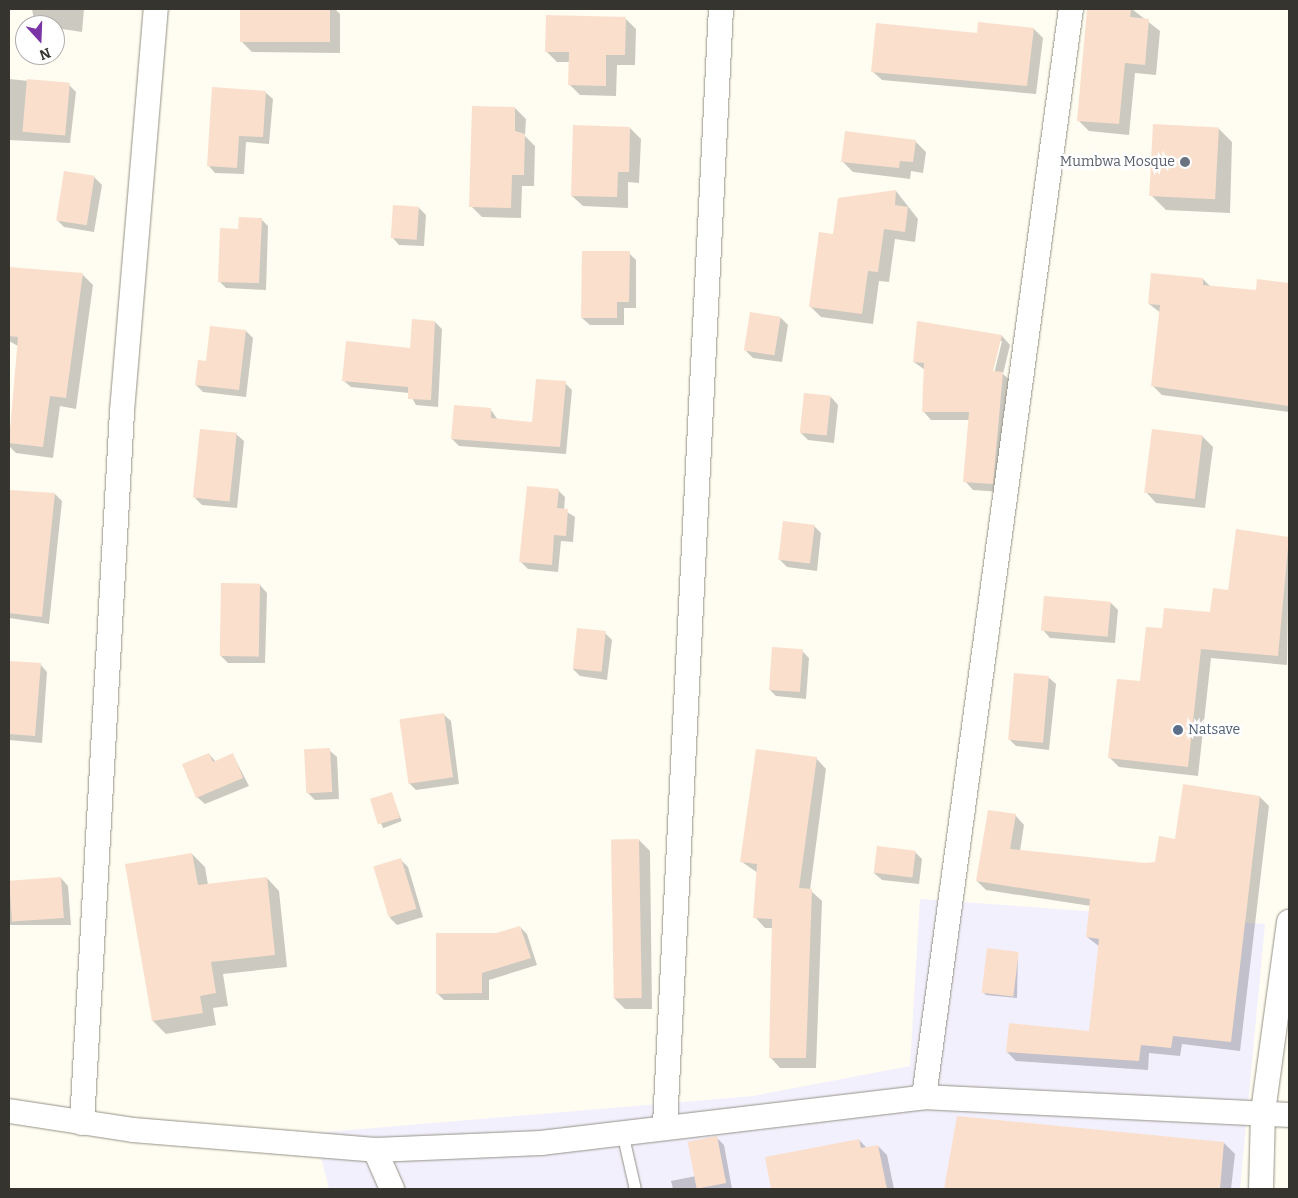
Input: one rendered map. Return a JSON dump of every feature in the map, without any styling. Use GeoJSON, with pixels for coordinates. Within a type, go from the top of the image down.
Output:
{"type":"FeatureCollection","features":[{"type":"Feature","properties":{"kind":"street"},"geometry":{"type":"LineString","coordinates":[[82,1123],[122,411],[156,9]]}},
{"type":"Feature","properties":{"kind":"street"},"geometry":{"type":"LineString","coordinates":[[665,1125],[721,9]]}},
{"type":"Feature","properties":{"kind":"street"},"geometry":{"type":"LineString","coordinates":[[924,1097],[1071,9]]}},
{"type":"Feature","properties":{"kind":"street"},"geometry":{"type":"LineString","coordinates":[[1261,1189],[1263,1112],[1289,922]]}},
{"type":"Feature","properties":{"kind":"street"},"geometry":{"type":"LineString","coordinates":[[9,1111],[82,1123],[375,1150],[541,1143],[665,1125],[924,1097],[1263,1112],[1289,1115]]}},
{"type":"Feature","properties":{"kind":"street"},"geometry":{"type":"LineString","coordinates":[[375,1150],[392,1189]]}},
{"type":"Feature","properties":{"kind":"lane"},"geometry":{"type":"LineString","coordinates":[[622,1132],[635,1189]]}},
{"type":"Feature","properties":{"kind":"shaded area"},"geometry":{"type":"Polygon","coordinates":[[[920,899],[1265,924],[1240,1189],[329,1189],[315,1133],[753,1096],[910,1066],[920,899]]]}},
{"type":"Feature","properties":{"kind":"building"},"geometry":{"type":"Polygon","coordinates":[[[240,9],[330,9],[330,42],[240,42],[240,9]]]}},
{"type":"Feature","properties":{"kind":"building"},"geometry":{"type":"Polygon","coordinates":[[[1087,9],[1131,9],[1130,17],[1149,19],[1145,65],[1125,63],[1119,124],[1077,121],[1087,9]]]}},
{"type":"Feature","properties":{"kind":"building"},"geometry":{"type":"Polygon","coordinates":[[[546,15],[626,17],[625,55],[606,55],[606,86],[568,85],[569,52],[545,52],[546,15]]]}},
{"type":"Feature","properties":{"kind":"building"},"geometry":{"type":"Polygon","coordinates":[[[978,22],[1034,28],[1027,86],[871,72],[876,23],[977,33],[978,22]]]}},
{"type":"Feature","properties":{"kind":"building"},"geometry":{"type":"Polygon","coordinates":[[[27,79],[70,83],[65,136],[22,132],[27,79]]]}},
{"type":"Feature","properties":{"kind":"building"},"geometry":{"type":"Polygon","coordinates":[[[212,87],[266,91],[263,137],[239,136],[237,168],[207,166],[212,87]]]}},
{"type":"Feature","properties":{"kind":"building"},"geometry":{"type":"Polygon","coordinates":[[[472,106],[515,107],[515,131],[525,134],[524,175],[512,175],[511,208],[469,207],[472,106]]]}},
{"type":"Feature","properties":{"kind":"building","name":"Mumbwa Mosque"},"geometry":{"type":"Polygon","coordinates":[[[1153,124],[1219,127],[1215,199],[1149,196],[1153,124]]]}},
{"type":"Feature","properties":{"kind":"building"},"geometry":{"type":"Polygon","coordinates":[[[573,125],[630,127],[629,172],[618,172],[617,197],[571,196],[573,125]]]}},
{"type":"Feature","properties":{"kind":"building"},"geometry":{"type":"Polygon","coordinates":[[[845,131],[916,140],[913,162],[900,161],[899,168],[841,162],[845,131]]]}},
{"type":"Feature","properties":{"kind":"building"},"geometry":{"type":"Polygon","coordinates":[[[64,171],[95,176],[87,225],[56,220],[64,171]]]}},
{"type":"Feature","properties":{"kind":"building"},"geometry":{"type":"Polygon","coordinates":[[[896,190],[895,205],[908,207],[905,232],[884,229],[878,272],[868,271],[862,314],[809,307],[819,232],[833,234],[838,198],[896,190]]]}},
{"type":"Feature","properties":{"kind":"building"},"geometry":{"type":"Polygon","coordinates":[[[393,205],[419,207],[417,240],[391,238],[393,205]]]}},
{"type":"Feature","properties":{"kind":"building"},"geometry":{"type":"Polygon","coordinates":[[[239,217],[262,218],[259,283],[218,282],[220,228],[238,229],[239,217]]]}},
{"type":"Feature","properties":{"kind":"building"},"geometry":{"type":"Polygon","coordinates":[[[582,251],[630,251],[629,302],[617,302],[617,318],[581,318],[582,251]]]}},
{"type":"Feature","properties":{"kind":"building"},"geometry":{"type":"Polygon","coordinates":[[[9,267],[83,273],[66,398],[50,396],[43,447],[9,443],[18,337],[9,336],[9,267]]]}},
{"type":"Feature","properties":{"kind":"building"},"geometry":{"type":"Polygon","coordinates":[[[1151,273],[1203,278],[1203,285],[1256,290],[1257,279],[1289,283],[1289,406],[1151,386],[1160,305],[1148,304],[1151,273]]]}},
{"type":"Feature","properties":{"kind":"building"},"geometry":{"type":"Polygon","coordinates":[[[750,312],[781,317],[775,355],[744,351],[750,312]]]}},
{"type":"Feature","properties":{"kind":"building"},"geometry":{"type":"Polygon","coordinates":[[[412,319],[435,321],[431,400],[408,399],[408,387],[342,381],[346,341],[410,348],[412,319]]]}},
{"type":"Feature","properties":{"kind":"building"},"geometry":{"type":"Polygon","coordinates":[[[917,321],[1002,335],[993,371],[1003,372],[993,484],[963,482],[969,412],[922,412],[924,363],[913,362],[917,321]]]}},
{"type":"Feature","properties":{"kind":"building"},"geometry":{"type":"Polygon","coordinates":[[[210,326],[246,330],[239,390],[195,385],[198,360],[206,361],[210,326]]]}},
{"type":"Feature","properties":{"kind":"building"},"geometry":{"type":"Polygon","coordinates":[[[536,379],[566,381],[560,447],[451,439],[454,405],[491,408],[491,418],[532,422],[536,379]]]}},
{"type":"Feature","properties":{"kind":"building"},"geometry":{"type":"Polygon","coordinates":[[[804,393],[831,396],[827,436],[800,433],[804,393]]]}},
{"type":"Feature","properties":{"kind":"building"},"geometry":{"type":"Polygon","coordinates":[[[200,429],[237,433],[230,501],[193,498],[200,429]]]}},
{"type":"Feature","properties":{"kind":"building"},"geometry":{"type":"Polygon","coordinates":[[[1152,429],[1203,435],[1195,499],[1144,493],[1152,429]]]}},
{"type":"Feature","properties":{"kind":"building"},"geometry":{"type":"Polygon","coordinates":[[[527,486],[559,489],[557,508],[568,509],[566,536],[554,535],[552,565],[519,562],[527,486]]]}},
{"type":"Feature","properties":{"kind":"building"},"geometry":{"type":"Polygon","coordinates":[[[9,490],[55,493],[42,617],[9,613],[9,490]]]}},
{"type":"Feature","properties":{"kind":"building"},"geometry":{"type":"Polygon","coordinates":[[[783,521],[815,525],[810,564],[778,560],[783,521]]]}},
{"type":"Feature","properties":{"kind":"building"},"geometry":{"type":"Polygon","coordinates":[[[1236,529],[1289,537],[1278,656],[1201,649],[1188,767],[1108,758],[1117,679],[1140,681],[1146,627],[1162,628],[1164,608],[1210,612],[1213,588],[1228,590],[1236,529]]]}},
{"type":"Feature","properties":{"kind":"building"},"geometry":{"type":"Polygon","coordinates":[[[221,583],[260,584],[259,657],[220,656],[221,583]]]}},
{"type":"Feature","properties":{"kind":"building"},"geometry":{"type":"Polygon","coordinates":[[[1044,596],[1111,602],[1108,637],[1041,631],[1044,596]]]}},
{"type":"Feature","properties":{"kind":"building"},"geometry":{"type":"Polygon","coordinates":[[[577,628],[606,631],[602,672],[573,669],[577,628]]]}},
{"type":"Feature","properties":{"kind":"building"},"geometry":{"type":"Polygon","coordinates":[[[772,647],[803,649],[800,692],[769,690],[772,647]]]}},
{"type":"Feature","properties":{"kind":"building"},"geometry":{"type":"Polygon","coordinates":[[[9,661],[41,663],[35,736],[9,734],[9,661]]]}},
{"type":"Feature","properties":{"kind":"building"},"geometry":{"type":"Polygon","coordinates":[[[1014,673],[1049,676],[1043,743],[1008,740],[1014,673]]]}},
{"type":"Feature","properties":{"kind":"building"},"geometry":{"type":"Polygon","coordinates":[[[444,713],[453,777],[408,784],[399,719],[444,713]]]}},
{"type":"Feature","properties":{"kind":"building"},"geometry":{"type":"Polygon","coordinates":[[[330,748],[332,792],[306,793],[304,749],[330,748]]]}},
{"type":"Feature","properties":{"kind":"building"},"geometry":{"type":"Polygon","coordinates":[[[756,749],[817,757],[799,888],[812,889],[806,1058],[769,1058],[772,919],[753,918],[757,864],[740,862],[756,749]]]}},
{"type":"Feature","properties":{"kind":"building"},"geometry":{"type":"Polygon","coordinates":[[[209,753],[213,762],[233,753],[243,778],[196,798],[182,764],[209,753]]]}},
{"type":"Feature","properties":{"kind":"building"},"geometry":{"type":"Polygon","coordinates":[[[1183,784],[1260,796],[1231,1042],[1173,1036],[1171,1048],[1141,1045],[1139,1061],[1006,1052],[1009,1023],[1089,1031],[1099,939],[1086,937],[1090,899],[976,881],[988,810],[1016,814],[1010,849],[1145,863],[1155,862],[1159,836],[1175,839],[1183,784]]]}},
{"type":"Feature","properties":{"kind":"building"},"geometry":{"type":"Polygon","coordinates":[[[392,792],[400,818],[378,825],[370,799],[392,792]]]}},
{"type":"Feature","properties":{"kind":"building"},"geometry":{"type":"Polygon","coordinates":[[[611,839],[639,839],[642,998],[614,998],[611,839]]]}},
{"type":"Feature","properties":{"kind":"building"},"geometry":{"type":"Polygon","coordinates":[[[877,846],[916,851],[912,878],[874,873],[877,846]]]}},
{"type":"Feature","properties":{"kind":"building"},"geometry":{"type":"Polygon","coordinates":[[[192,853],[198,885],[267,877],[275,955],[211,962],[216,993],[200,996],[203,1013],[152,1021],[125,864],[192,853]]]}},
{"type":"Feature","properties":{"kind":"building"},"geometry":{"type":"Polygon","coordinates":[[[401,858],[416,909],[389,917],[373,866],[401,858]]]}},
{"type":"Feature","properties":{"kind":"building"},"geometry":{"type":"Polygon","coordinates":[[[61,877],[64,918],[12,922],[9,881],[61,877]]]}},
{"type":"Feature","properties":{"kind":"building"},"geometry":{"type":"Polygon","coordinates":[[[520,926],[531,958],[482,973],[482,993],[436,994],[436,933],[496,933],[520,926]]]}},
{"type":"Feature","properties":{"kind":"building"},"geometry":{"type":"Polygon","coordinates":[[[987,948],[1019,952],[1013,997],[982,993],[987,948]]]}},
{"type":"Feature","properties":{"kind":"building"},"geometry":{"type":"Polygon","coordinates":[[[957,1116],[1224,1142],[1220,1189],[944,1189],[957,1116]]]}},
{"type":"Feature","properties":{"kind":"building"},"geometry":{"type":"Polygon","coordinates":[[[717,1136],[726,1183],[697,1189],[688,1142],[717,1136]]]}},
{"type":"Feature","properties":{"kind":"building"},"geometry":{"type":"Polygon","coordinates":[[[859,1139],[861,1148],[878,1145],[887,1189],[771,1189],[765,1157],[859,1139]]]}},
{"type":"Feature","properties":{"kind":"place","name":"Mumbwa Mosque"},"geometry":{"type":"Point","coordinates":[1185,162]}},
{"type":"Feature","properties":{"kind":"place","name":"Natsave"},"geometry":{"type":"Point","coordinates":[1178,730]}}]}
